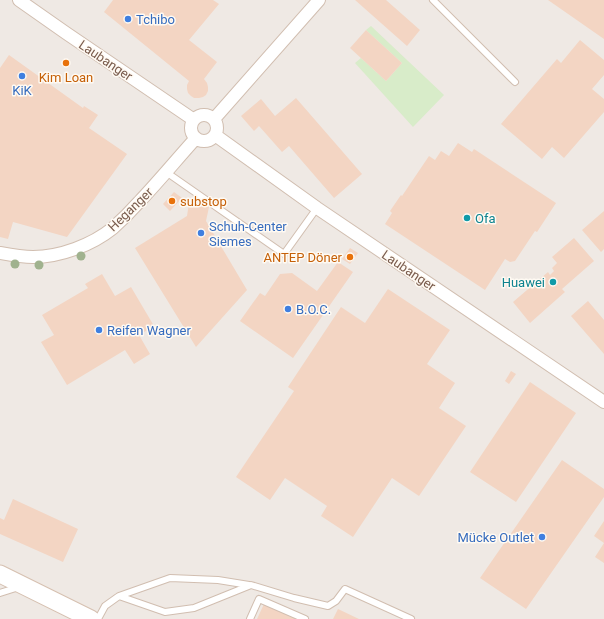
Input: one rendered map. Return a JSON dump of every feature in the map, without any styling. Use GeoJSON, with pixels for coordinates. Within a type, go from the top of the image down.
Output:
{"type":"FeatureCollection","features":[{"type":"Feature","properties":{"kind":"street","name":"Laubanger"},"geometry":{"type":"LineString","coordinates":[[19,0],[194,120]]}},
{"type":"Feature","properties":{"kind":"street"},"geometry":{"type":"LineString","coordinates":[[214,119],[319,0]]}},
{"type":"Feature","properties":{"kind":"street"},"geometry":{"type":"LineString","coordinates":[[201,115],[207,115],[214,119],[217,129],[215,135],[209,140],[204,141],[196,138],[191,127],[194,120],[201,115]]}},
{"type":"Feature","properties":{"kind":"street","name":"Laubanger"},"geometry":{"type":"LineString","coordinates":[[215,135],[317,208],[604,402]]}},
{"type":"Feature","properties":{"kind":"street","name":"Heganger"},"geometry":{"type":"LineString","coordinates":[[0,253],[34,257],[59,254],[75,249],[98,238],[113,228],[145,196],[196,138]]}},
{"type":"Feature","properties":{"kind":"street"},"geometry":{"type":"LineString","coordinates":[[0,574],[91,619]]}},
{"type":"Feature","properties":{"kind":"lane"},"geometry":{"type":"LineString","coordinates":[[433,0],[515,82]]}},
{"type":"Feature","properties":{"kind":"lane"},"geometry":{"type":"LineString","coordinates":[[166,172],[284,254],[317,208]]}},
{"type":"Feature","properties":{"kind":"lane"},"geometry":{"type":"LineString","coordinates":[[98,619],[105,606],[120,596],[170,578],[218,580],[251,585],[294,598],[328,606],[336,602],[345,589],[411,619]]}},
{"type":"Feature","properties":{"kind":"lane"},"geometry":{"type":"LineString","coordinates":[[0,593],[13,590],[24,585]]}},
{"type":"Feature","properties":{"kind":"lane"},"geometry":{"type":"LineString","coordinates":[[120,596],[164,612],[194,608],[251,585]]}},
{"type":"Feature","properties":{"kind":"lane"},"geometry":{"type":"LineString","coordinates":[[250,619],[259,599],[304,619]]}},
{"type":"Feature","properties":{"kind":"shaded area"},"geometry":{"type":"Polygon","coordinates":[[[0,0],[604,0],[604,619],[0,619],[0,0]]]}},
{"type":"Feature","properties":{"kind":"green space"},"geometry":{"type":"Polygon","coordinates":[[[371,26],[444,95],[413,127],[355,63],[361,58],[386,81],[402,63],[366,30],[371,26]]]}},
{"type":"Feature","properties":{"kind":"building"},"geometry":{"type":"Polygon","coordinates":[[[113,0],[213,0],[219,4],[189,40],[217,62],[204,79],[208,87],[206,95],[199,98],[194,98],[191,96],[187,89],[189,81],[104,12],[113,0]]]}},
{"type":"Feature","properties":{"kind":"building"},"geometry":{"type":"Polygon","coordinates":[[[355,0],[386,0],[420,30],[407,46],[355,0]]]}},
{"type":"Feature","properties":{"kind":"building"},"geometry":{"type":"Polygon","coordinates":[[[548,0],[604,0],[604,39],[548,0]]]}},
{"type":"Feature","properties":{"kind":"building"},"geometry":{"type":"Polygon","coordinates":[[[366,30],[402,63],[386,81],[350,48],[366,30]]]}},
{"type":"Feature","properties":{"kind":"building"},"geometry":{"type":"Polygon","coordinates":[[[580,40],[604,60],[604,75],[592,89],[604,99],[604,112],[564,158],[552,147],[542,159],[501,124],[557,59],[561,63],[580,40]]]}},
{"type":"Feature","properties":{"kind":"building"},"geometry":{"type":"Polygon","coordinates":[[[9,55],[83,108],[84,106],[98,115],[89,128],[127,154],[67,237],[13,222],[8,239],[0,237],[0,68],[9,55]]]}},
{"type":"Feature","properties":{"kind":"building"},"geometry":{"type":"Polygon","coordinates":[[[296,98],[362,174],[334,198],[289,146],[282,152],[259,126],[254,131],[241,116],[261,99],[275,116],[296,98]]]}},
{"type":"Feature","properties":{"kind":"building","name":"Ofa"},"geometry":{"type":"Polygon","coordinates":[[[458,143],[472,152],[474,149],[556,203],[537,232],[535,231],[515,261],[510,262],[505,259],[485,290],[385,224],[392,213],[390,211],[429,156],[435,160],[441,151],[449,156],[458,143]]]}},
{"type":"Feature","properties":{"kind":"building","name":"substop"},"geometry":{"type":"Polygon","coordinates":[[[174,192],[182,198],[170,211],[163,204],[174,192]]]}},
{"type":"Feature","properties":{"kind":"building"},"geometry":{"type":"Polygon","coordinates":[[[189,203],[209,207],[206,221],[247,290],[196,347],[135,248],[187,216],[189,203]]]}},
{"type":"Feature","properties":{"kind":"building"},"geometry":{"type":"Polygon","coordinates":[[[604,211],[604,249],[601,252],[582,230],[604,211]]]}},
{"type":"Feature","properties":{"kind":"building","name":"Huawei"},"geometry":{"type":"Polygon","coordinates":[[[574,238],[594,261],[562,289],[565,292],[530,323],[513,302],[548,272],[550,275],[554,271],[552,268],[557,263],[552,257],[574,238]]]}},
{"type":"Feature","properties":{"kind":"building"},"geometry":{"type":"Polygon","coordinates":[[[350,248],[358,253],[350,264],[342,259],[350,248]]]}},
{"type":"Feature","properties":{"kind":"building","name":"B.O.C."},"geometry":{"type":"Polygon","coordinates":[[[338,262],[353,272],[293,358],[240,321],[260,293],[265,296],[280,274],[292,273],[317,291],[338,262]]]}},
{"type":"Feature","properties":{"kind":"building","name":"Reifen Wagner"},"geometry":{"type":"Polygon","coordinates":[[[102,274],[115,296],[131,287],[154,326],[139,335],[150,354],[134,364],[125,350],[67,385],[41,342],[54,335],[42,315],[88,288],[85,284],[102,274]]]}},
{"type":"Feature","properties":{"kind":"building"},"geometry":{"type":"Polygon","coordinates":[[[388,289],[450,330],[427,364],[455,383],[439,408],[466,426],[419,496],[392,478],[353,537],[321,516],[327,506],[285,478],[270,500],[236,477],[294,391],[288,387],[341,307],[365,323],[388,289]]]}},
{"type":"Feature","properties":{"kind":"building"},"geometry":{"type":"Polygon","coordinates":[[[588,301],[604,320],[604,354],[571,316],[588,301]]]}},
{"type":"Feature","properties":{"kind":"building"},"geometry":{"type":"Polygon","coordinates":[[[511,371],[516,374],[509,384],[505,381],[511,371]]]}},
{"type":"Feature","properties":{"kind":"building"},"geometry":{"type":"Polygon","coordinates":[[[530,382],[576,413],[516,502],[470,472],[530,382]]]}},
{"type":"Feature","properties":{"kind":"building","name":"Mücke Outlet"},"geometry":{"type":"Polygon","coordinates":[[[562,460],[604,489],[604,497],[526,609],[480,578],[562,460]]]}},
{"type":"Feature","properties":{"kind":"building"},"geometry":{"type":"Polygon","coordinates":[[[13,499],[78,529],[63,562],[0,534],[0,518],[4,520],[13,499]]]}},
{"type":"Feature","properties":{"kind":"building"},"geometry":{"type":"Polygon","coordinates":[[[604,521],[604,543],[594,536],[604,521]]]}},
{"type":"Feature","properties":{"kind":"building"},"geometry":{"type":"Polygon","coordinates":[[[604,543],[604,563],[595,557],[604,543]]]}},
{"type":"Feature","properties":{"kind":"building"},"geometry":{"type":"Polygon","coordinates":[[[264,604],[296,619],[257,619],[264,604]]]}},
{"type":"Feature","properties":{"kind":"building"},"geometry":{"type":"Polygon","coordinates":[[[338,609],[359,619],[333,619],[338,609]]]}},
{"type":"Feature","properties":{"kind":"place","name":"Tchibo"},"geometry":{"type":"Point","coordinates":[128,19]}},
{"type":"Feature","properties":{"kind":"place","name":"Kim Loan"},"geometry":{"type":"Point","coordinates":[66,63]}},
{"type":"Feature","properties":{"kind":"place","name":"KiK"},"geometry":{"type":"Point","coordinates":[22,76]}},
{"type":"Feature","properties":{"kind":"place","name":"substop"},"geometry":{"type":"Point","coordinates":[172,201]}},
{"type":"Feature","properties":{"kind":"place","name":"Ofa"},"geometry":{"type":"Point","coordinates":[467,218]}},
{"type":"Feature","properties":{"kind":"place","name":"Schuh-Center Siemes"},"geometry":{"type":"Point","coordinates":[201,233]}},
{"type":"Feature","properties":{"kind":"place","name":"ANTEP Döner"},"geometry":{"type":"Point","coordinates":[350,257]}},
{"type":"Feature","properties":{"kind":"place","name":"Huawei"},"geometry":{"type":"Point","coordinates":[553,282]}},
{"type":"Feature","properties":{"kind":"place","name":"B.O.C."},"geometry":{"type":"Point","coordinates":[288,309]}},
{"type":"Feature","properties":{"kind":"place","name":"Reifen Wagner"},"geometry":{"type":"Point","coordinates":[99,330]}},
{"type":"Feature","properties":{"kind":"place","name":"Mücke Outlet"},"geometry":{"type":"Point","coordinates":[542,537]}}]}
